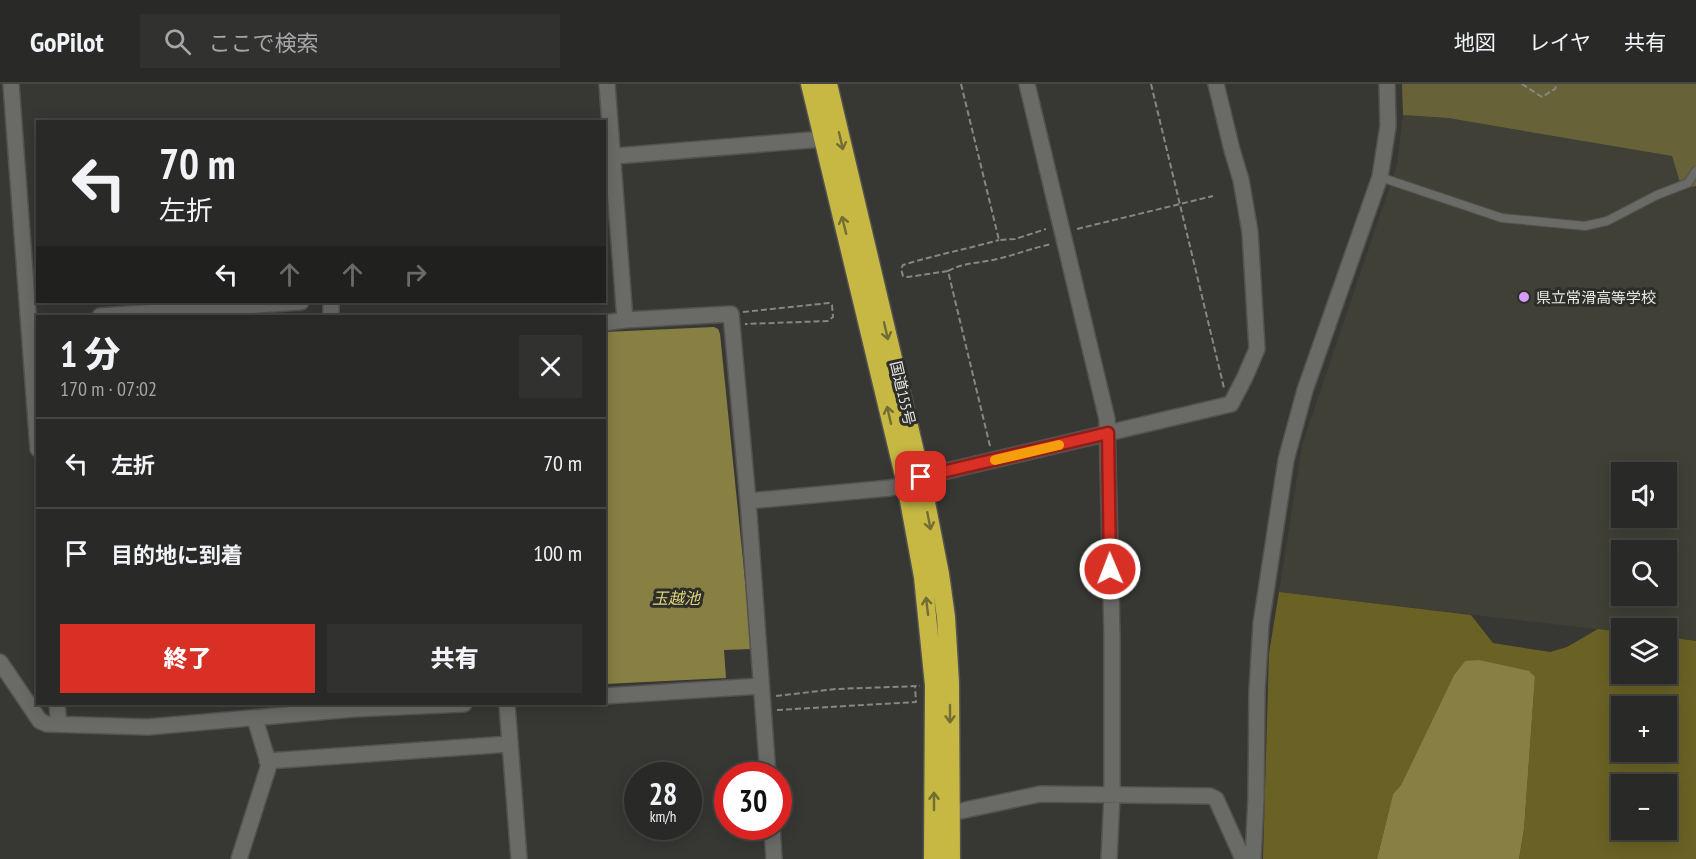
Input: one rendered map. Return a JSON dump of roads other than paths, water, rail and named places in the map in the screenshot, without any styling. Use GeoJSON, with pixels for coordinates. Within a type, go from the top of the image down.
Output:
{"type":"FeatureCollection","features":[{"type":"Feature","properties":{"kind":"highway","name":"国道155号"},"geometry":{"type":"LineString","coordinates":[[810,84],[913,480],[940,574],[946,617],[950,683],[951,859]]}},
{"type":"Feature","properties":{"kind":"highway","name":"国道155号"},"geometry":{"type":"LineString","coordinates":[[828,84],[913,480],[934,685],[933,859]]}},
{"type":"Feature","properties":{"kind":"street"},"geometry":{"type":"LineString","coordinates":[[0,93],[9,84]]}},
{"type":"Feature","properties":{"kind":"street"},"geometry":{"type":"LineString","coordinates":[[9,84],[33,322],[36,398]]}},
{"type":"Feature","properties":{"kind":"street"},"geometry":{"type":"LineString","coordinates":[[607,84],[609,156],[626,320]]}},
{"type":"Feature","properties":{"kind":"street"},"geometry":{"type":"LineString","coordinates":[[1027,84],[1107,418],[1112,795],[1109,859]]}},
{"type":"Feature","properties":{"kind":"street"},"geometry":{"type":"LineString","coordinates":[[748,501],[890,488],[913,480],[1231,404],[1257,349],[1250,232],[1241,180],[1216,84]]}},
{"type":"Feature","properties":{"kind":"street"},"geometry":{"type":"LineString","coordinates":[[1253,859],[1261,624],[1286,460],[1305,390],[1380,177],[1388,126],[1387,84]]}},
{"type":"Feature","properties":{"kind":"street"},"geometry":{"type":"LineString","coordinates":[[609,156],[823,139]]}},
{"type":"Feature","properties":{"kind":"street"},"geometry":{"type":"LineString","coordinates":[[114,315],[288,303]]}},
{"type":"Feature","properties":{"kind":"street"},"geometry":{"type":"LineString","coordinates":[[606,323],[626,320],[732,319],[767,762]]}},
{"type":"Feature","properties":{"kind":"street"},"geometry":{"type":"LineString","coordinates":[[0,663],[40,721],[47,724],[148,727],[255,719],[353,706],[408,705]]}},
{"type":"Feature","properties":{"kind":"street"},"geometry":{"type":"LineString","coordinates":[[606,696],[762,698]]}},
{"type":"Feature","properties":{"kind":"street"},"geometry":{"type":"LineString","coordinates":[[57,705],[59,724]]}},
{"type":"Feature","properties":{"kind":"street"},"geometry":{"type":"LineString","coordinates":[[507,705],[519,859]]}},
{"type":"Feature","properties":{"kind":"street"},"geometry":{"type":"LineString","coordinates":[[239,859],[269,765],[255,719]]}},
{"type":"Feature","properties":{"kind":"street"},"geometry":{"type":"LineString","coordinates":[[267,761],[510,744]]}},
{"type":"Feature","properties":{"kind":"street"},"geometry":{"type":"LineString","coordinates":[[951,813],[1040,794],[1214,797],[1243,859]]}},
{"type":"Feature","properties":{"kind":"street"},"geometry":{"type":"LineString","coordinates":[[773,840],[774,859]]}},
{"type":"Feature","properties":{"kind":"lane"},"geometry":{"type":"LineString","coordinates":[[1380,177],[1502,218],[1585,226],[1607,221],[1657,195],[1688,183],[1696,171]]}},
{"type":"Feature","properties":{"kind":"water","name":"玉越池"},"geometry":{"type":"Polygon","coordinates":[[[714,327],[720,334],[752,649],[724,650],[726,678],[606,684],[606,332],[714,327]]]}},
{"type":"Feature","properties":{"kind":"water"},"geometry":{"type":"Polygon","coordinates":[[[1479,660],[1529,671],[1535,677],[1524,829],[1519,859],[1377,859],[1393,794],[1401,785],[1454,675],[1465,661],[1479,660]]]}},
{"type":"Feature","properties":{"kind":"place","name":"県立常滑高等学校"},"geometry":{"type":"Point","coordinates":[1524,297]}}]}
